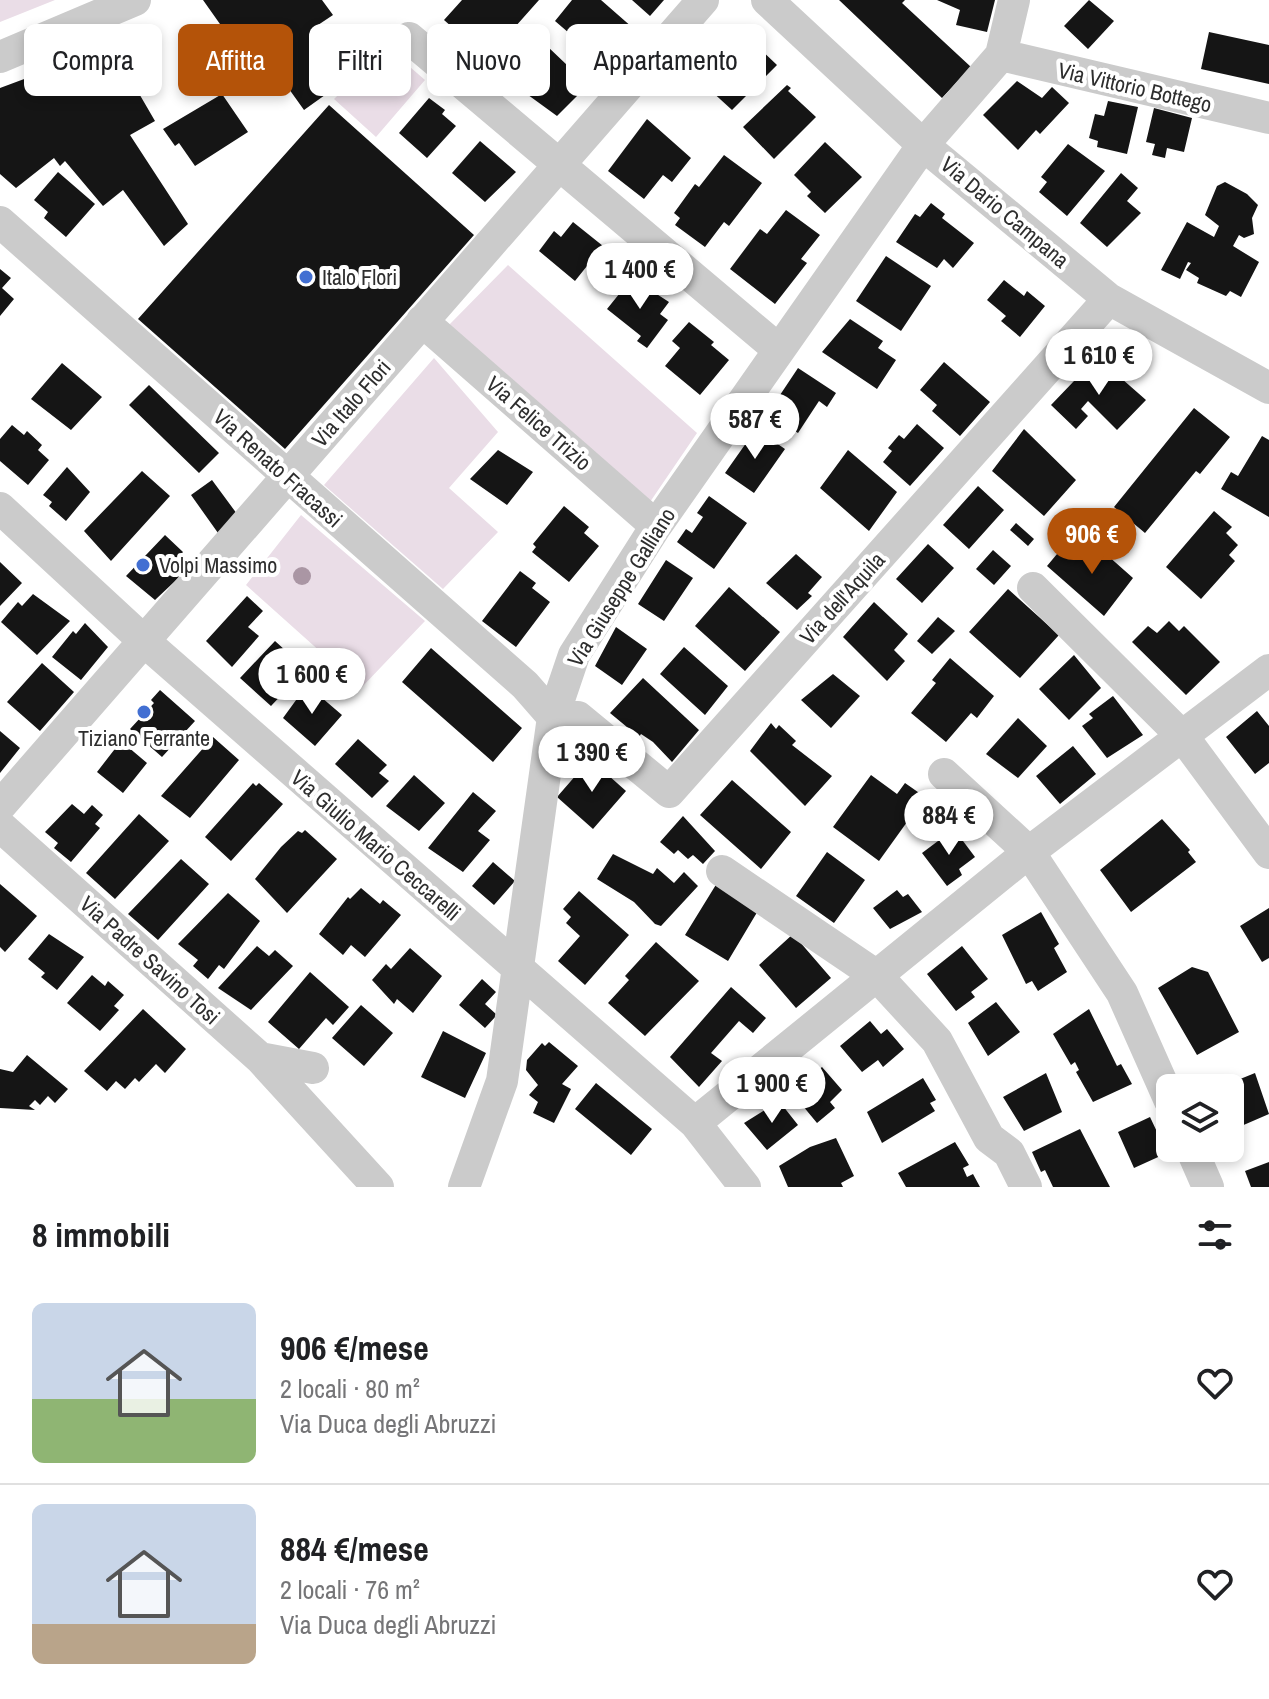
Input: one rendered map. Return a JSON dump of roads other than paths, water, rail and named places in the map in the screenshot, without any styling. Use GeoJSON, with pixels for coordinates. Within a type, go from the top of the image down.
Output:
{"type":"FeatureCollection","features":[{"type":"Feature","properties":{"kind":"street"},"geometry":{"type":"LineString","coordinates":[[0,57],[135,0]]}},
{"type":"Feature","properties":{"kind":"street","name":"Via Italo Flori"},"geometry":{"type":"LineString","coordinates":[[0,806],[703,0]]}},
{"type":"Feature","properties":{"kind":"street","name":"Via Dario Campana"},"geometry":{"type":"LineString","coordinates":[[767,0],[923,145],[1109,299],[1269,388]]}},
{"type":"Feature","properties":{"kind":"street"},"geometry":{"type":"LineString","coordinates":[[1001,55],[1014,0]]}},
{"type":"Feature","properties":{"kind":"street"},"geometry":{"type":"LineString","coordinates":[[411,40],[779,350]]}},
{"type":"Feature","properties":{"kind":"street","name":"Via Giuseppe Galliano"},"geometry":{"type":"LineString","coordinates":[[464,1187],[502,1081],[520,971],[553,717],[574,655],[656,526],[923,145],[1001,55]]}},
{"type":"Feature","properties":{"kind":"street","name":"Via Vittorio Bottego"},"geometry":{"type":"LineString","coordinates":[[1001,55],[1269,118]]}},
{"type":"Feature","properties":{"kind":"street","name":"Via Renato Fracassi"},"geometry":{"type":"LineString","coordinates":[[0,222],[146,338],[287,476],[525,685],[553,717]]}},
{"type":"Feature","properties":{"kind":"street","name":"Via dell'Aquila"},"geometry":{"type":"LineString","coordinates":[[553,717],[578,717],[669,792],[1109,299]]}},
{"type":"Feature","properties":{"kind":"street","name":"Via Felice Trizio"},"geometry":{"type":"LineString","coordinates":[[422,321],[656,526]]}},
{"type":"Feature","properties":{"kind":"street","name":"Via Giulio Mario Ceccarelli"},"geometry":{"type":"LineString","coordinates":[[0,508],[144,641],[695,1123],[745,1187]]}},
{"type":"Feature","properties":{"kind":"street"},"geometry":{"type":"LineString","coordinates":[[1033,588],[1184,738],[1269,853]]}},
{"type":"Feature","properties":{"kind":"street"},"geometry":{"type":"LineString","coordinates":[[695,1123],[1029,852],[1184,738],[1269,670]]}},
{"type":"Feature","properties":{"kind":"street"},"geometry":{"type":"LineString","coordinates":[[944,774],[1029,852],[1122,993],[1158,1074]]}},
{"type":"Feature","properties":{"kind":"street","name":"Via Padre Savino Tosi"},"geometry":{"type":"LineString","coordinates":[[0,826],[260,1058],[378,1187]]}},
{"type":"Feature","properties":{"kind":"street"},"geometry":{"type":"LineString","coordinates":[[722,871],[877,976],[937,1041],[989,1138],[1009,1153],[1026,1187]]}},
{"type":"Feature","properties":{"kind":"street"},"geometry":{"type":"LineString","coordinates":[[260,1058],[313,1068]]}},
{"type":"Feature","properties":{"kind":"street"},"geometry":{"type":"LineString","coordinates":[[1197,1162],[1208,1187]]}},
{"type":"Feature","properties":{"kind":"place","name":"Italo Flori"},"geometry":{"type":"Point","coordinates":[306,277]}},
{"type":"Feature","properties":{"kind":"place","name":"Volpi Massimo"},"geometry":{"type":"Point","coordinates":[143,565]}},
{"type":"Feature","properties":{"kind":"place","name":"Tiziano Ferrante"},"geometry":{"type":"Point","coordinates":[144,712]}}]}
